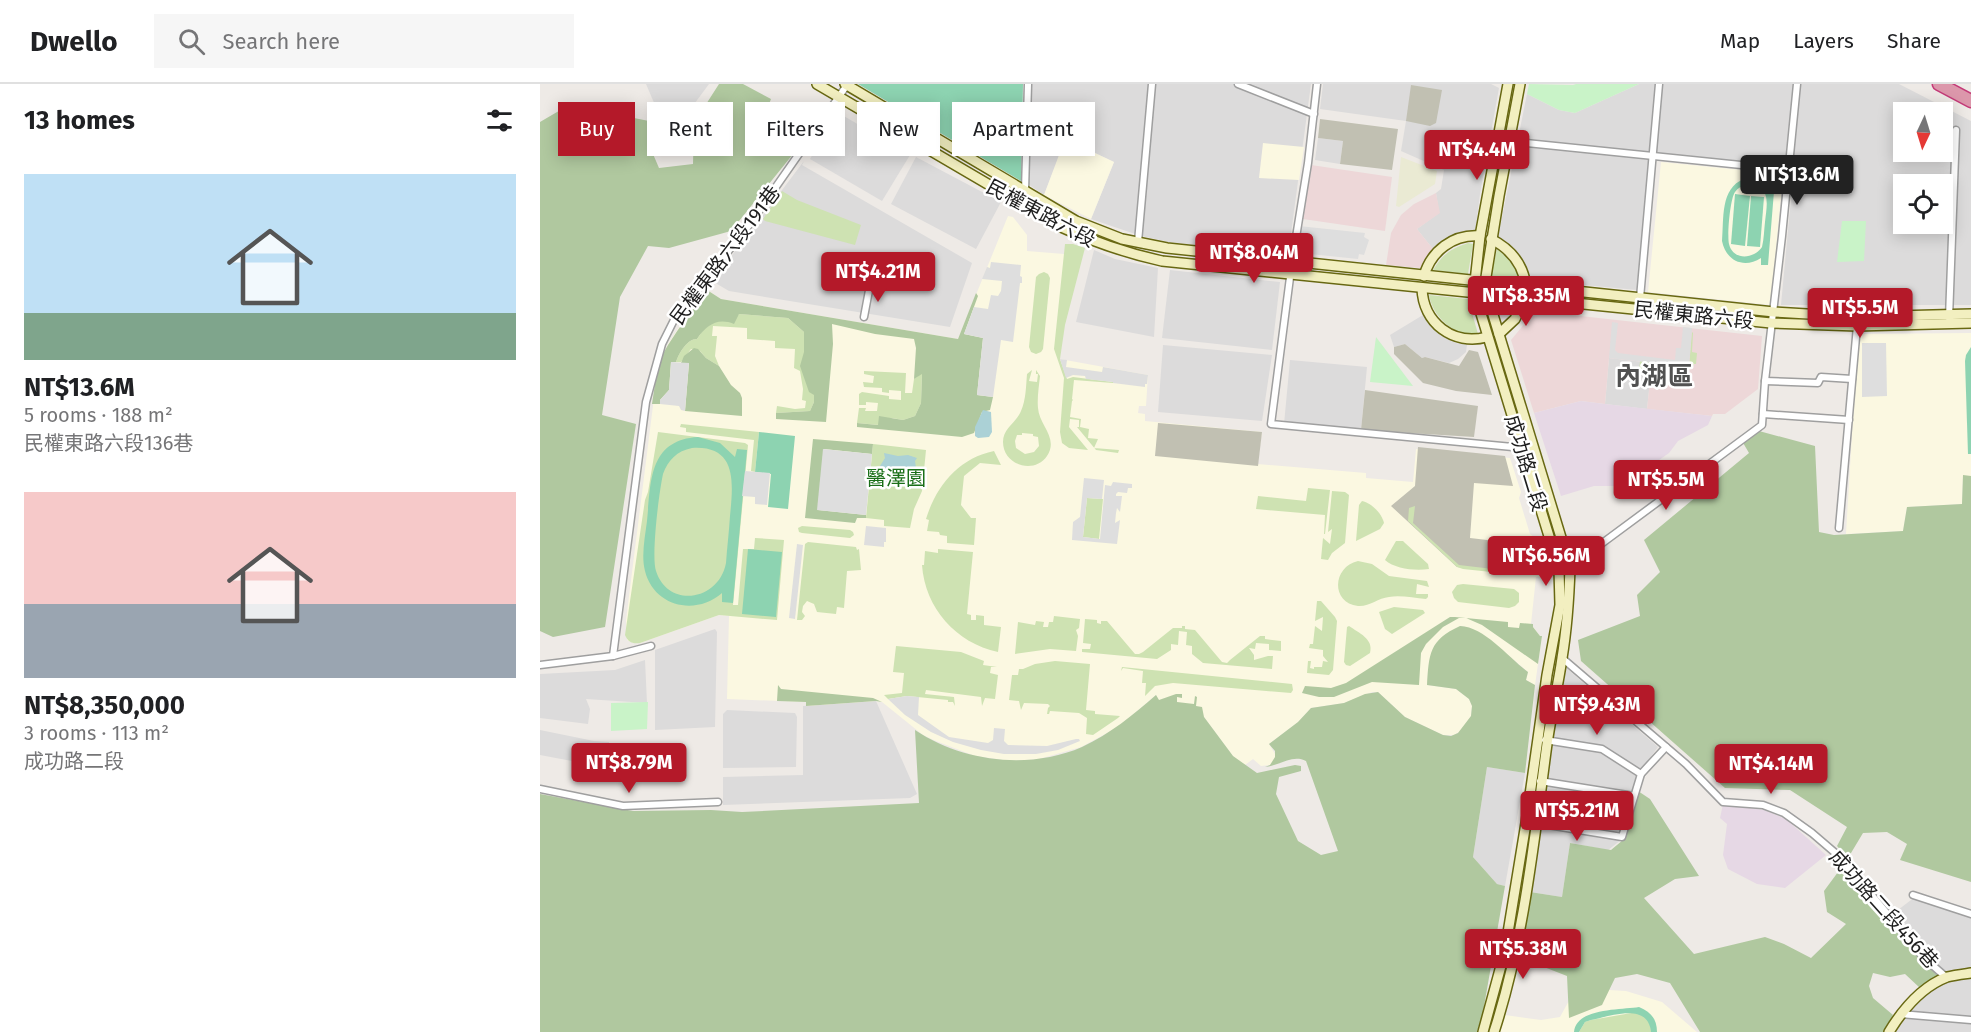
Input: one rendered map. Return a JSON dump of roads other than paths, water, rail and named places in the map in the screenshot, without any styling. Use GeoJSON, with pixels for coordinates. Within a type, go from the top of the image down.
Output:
{"type":"FeatureCollection","features":[{"type":"Feature","properties":{"kind":"highway"},"geometry":{"type":"LineString","coordinates":[[1939,84],[1971,101]]}},
{"type":"Feature","properties":{"kind":"main road","name":"成功路二段"},"geometry":{"type":"LineString","coordinates":[[1483,1032],[1505,951],[1538,781],[1560,605],[1559,569],[1475,294],[1474,282],[1480,236],[1508,84]]}},
{"type":"Feature","properties":{"kind":"main road","name":"成功路二段"},"geometry":{"type":"LineString","coordinates":[[1520,84],[1485,283],[1486,295],[1570,567],[1569,607],[1562,658],[1543,740]]}},
{"type":"Feature","properties":{"kind":"main road","name":"民權東路六段"},"geometry":{"type":"LineString","coordinates":[[821,85],[978,180],[1061,227],[1093,242],[1126,253],[1162,261],[1771,323],[1857,326],[1949,319],[1971,314]]}},
{"type":"Feature","properties":{"kind":"main road","name":"民權東路六段"},"geometry":{"type":"LineString","coordinates":[[846,85],[1076,221],[1122,239],[1167,248],[1292,262],[1774,312],[1949,319],[1971,323]]}},
{"type":"Feature","properties":{"kind":"main road"},"geometry":{"type":"LineString","coordinates":[[1424,276],[1432,259],[1445,245],[1462,237],[1480,236]]}},
{"type":"Feature","properties":{"kind":"main road"},"geometry":{"type":"LineString","coordinates":[[1491,240],[1499,243],[1513,255],[1522,269],[1526,286]]}},
{"type":"Feature","properties":{"kind":"main road"},"geometry":{"type":"LineString","coordinates":[[1422,288],[1426,310],[1439,327],[1451,335],[1465,339],[1487,338]]}},
{"type":"Feature","properties":{"kind":"main road"},"geometry":{"type":"LineString","coordinates":[[1498,334],[1515,319],[1525,298]]}},
{"type":"Feature","properties":{"kind":"main road","name":"成功路二段"},"geometry":{"type":"LineString","coordinates":[[1494,1032],[1515,958],[1522,920],[1536,823],[1538,781]]}},
{"type":"Feature","properties":{"kind":"main road"},"geometry":{"type":"LineString","coordinates":[[1889,1032],[1900,1014],[1916,997],[1947,978],[1971,973]]}},
{"type":"Feature","properties":{"kind":"street"},"geometry":{"type":"LineString","coordinates":[[1025,192],[1028,84]]}},
{"type":"Feature","properties":{"kind":"street"},"geometry":{"type":"LineString","coordinates":[[1138,242],[1152,84]]}},
{"type":"Feature","properties":{"kind":"street"},"geometry":{"type":"LineString","coordinates":[[1238,84],[1314,114]]}},
{"type":"Feature","properties":{"kind":"street"},"geometry":{"type":"LineString","coordinates":[[1317,84],[1271,424],[1523,448],[1533,445]]}},
{"type":"Feature","properties":{"kind":"street"},"geometry":{"type":"LineString","coordinates":[[1640,298],[1659,84]]}},
{"type":"Feature","properties":{"kind":"street"},"geometry":{"type":"LineString","coordinates":[[1559,569],[1570,567],[1762,425],[1797,84]]}},
{"type":"Feature","properties":{"kind":"street","name":"民權東路六段191巷"},"geometry":{"type":"LineString","coordinates":[[613,656],[646,402],[662,344],[675,318],[753,220],[846,85]]}},
{"type":"Feature","properties":{"kind":"street"},"geometry":{"type":"LineString","coordinates":[[1949,319],[1956,130]]}},
{"type":"Feature","properties":{"kind":"street"},"geometry":{"type":"LineString","coordinates":[[1498,140],[1789,170]]}},
{"type":"Feature","properties":{"kind":"street"},"geometry":{"type":"LineString","coordinates":[[864,317],[870,285]]}},
{"type":"Feature","properties":{"kind":"street"},"geometry":{"type":"LineString","coordinates":[[1839,528],[1857,326]]}},
{"type":"Feature","properties":{"kind":"street"},"geometry":{"type":"LineString","coordinates":[[1765,381],[1818,383],[1821,377],[1852,379]]}},
{"type":"Feature","properties":{"kind":"street"},"geometry":{"type":"LineString","coordinates":[[1763,414],[1849,420]]}},
{"type":"Feature","properties":{"kind":"street"},"geometry":{"type":"LineString","coordinates":[[540,665],[613,656],[651,646]]}},
{"type":"Feature","properties":{"kind":"street","name":"成功路二段456巷"},"geometry":{"type":"LineString","coordinates":[[1562,658],[1686,764],[1723,802],[1763,805],[1784,813],[1812,833],[1840,857],[1923,957],[1947,978]]}},
{"type":"Feature","properties":{"kind":"street"},"geometry":{"type":"LineString","coordinates":[[1543,740],[1602,749],[1641,774]]}},
{"type":"Feature","properties":{"kind":"street"},"geometry":{"type":"LineString","coordinates":[[1536,823],[1622,837],[1641,774],[1666,747]]}},
{"type":"Feature","properties":{"kind":"street"},"geometry":{"type":"LineString","coordinates":[[1538,781],[1634,796]]}},
{"type":"Feature","properties":{"kind":"street"},"geometry":{"type":"LineString","coordinates":[[540,789],[624,806],[718,802]]}},
{"type":"Feature","properties":{"kind":"street"},"geometry":{"type":"LineString","coordinates":[[1913,894],[1971,914]]}},
{"type":"Feature","properties":{"kind":"street"},"geometry":{"type":"LineString","coordinates":[[1900,1014],[1971,1020]]}},
{"type":"Feature","properties":{"kind":"water"},"geometry":{"type":"Polygon","coordinates":[[[983,410],[991,412],[992,432],[989,437],[978,438],[975,436],[975,427],[983,410]]]}},
{"type":"Feature","properties":{"kind":"water"},"geometry":{"type":"Polygon","coordinates":[[[884,453],[917,458],[915,461],[917,474],[914,483],[896,486],[878,485],[880,466],[885,458],[884,453]]]}},
{"type":"Feature","properties":{"kind":"district","name":"內湖區"},"geometry":{"type":"Point","coordinates":[1654,376]}},
{"type":"Feature","properties":{"kind":"park label","name":"醫澤園"},"geometry":{"type":"Point","coordinates":[896,478]}}]}
